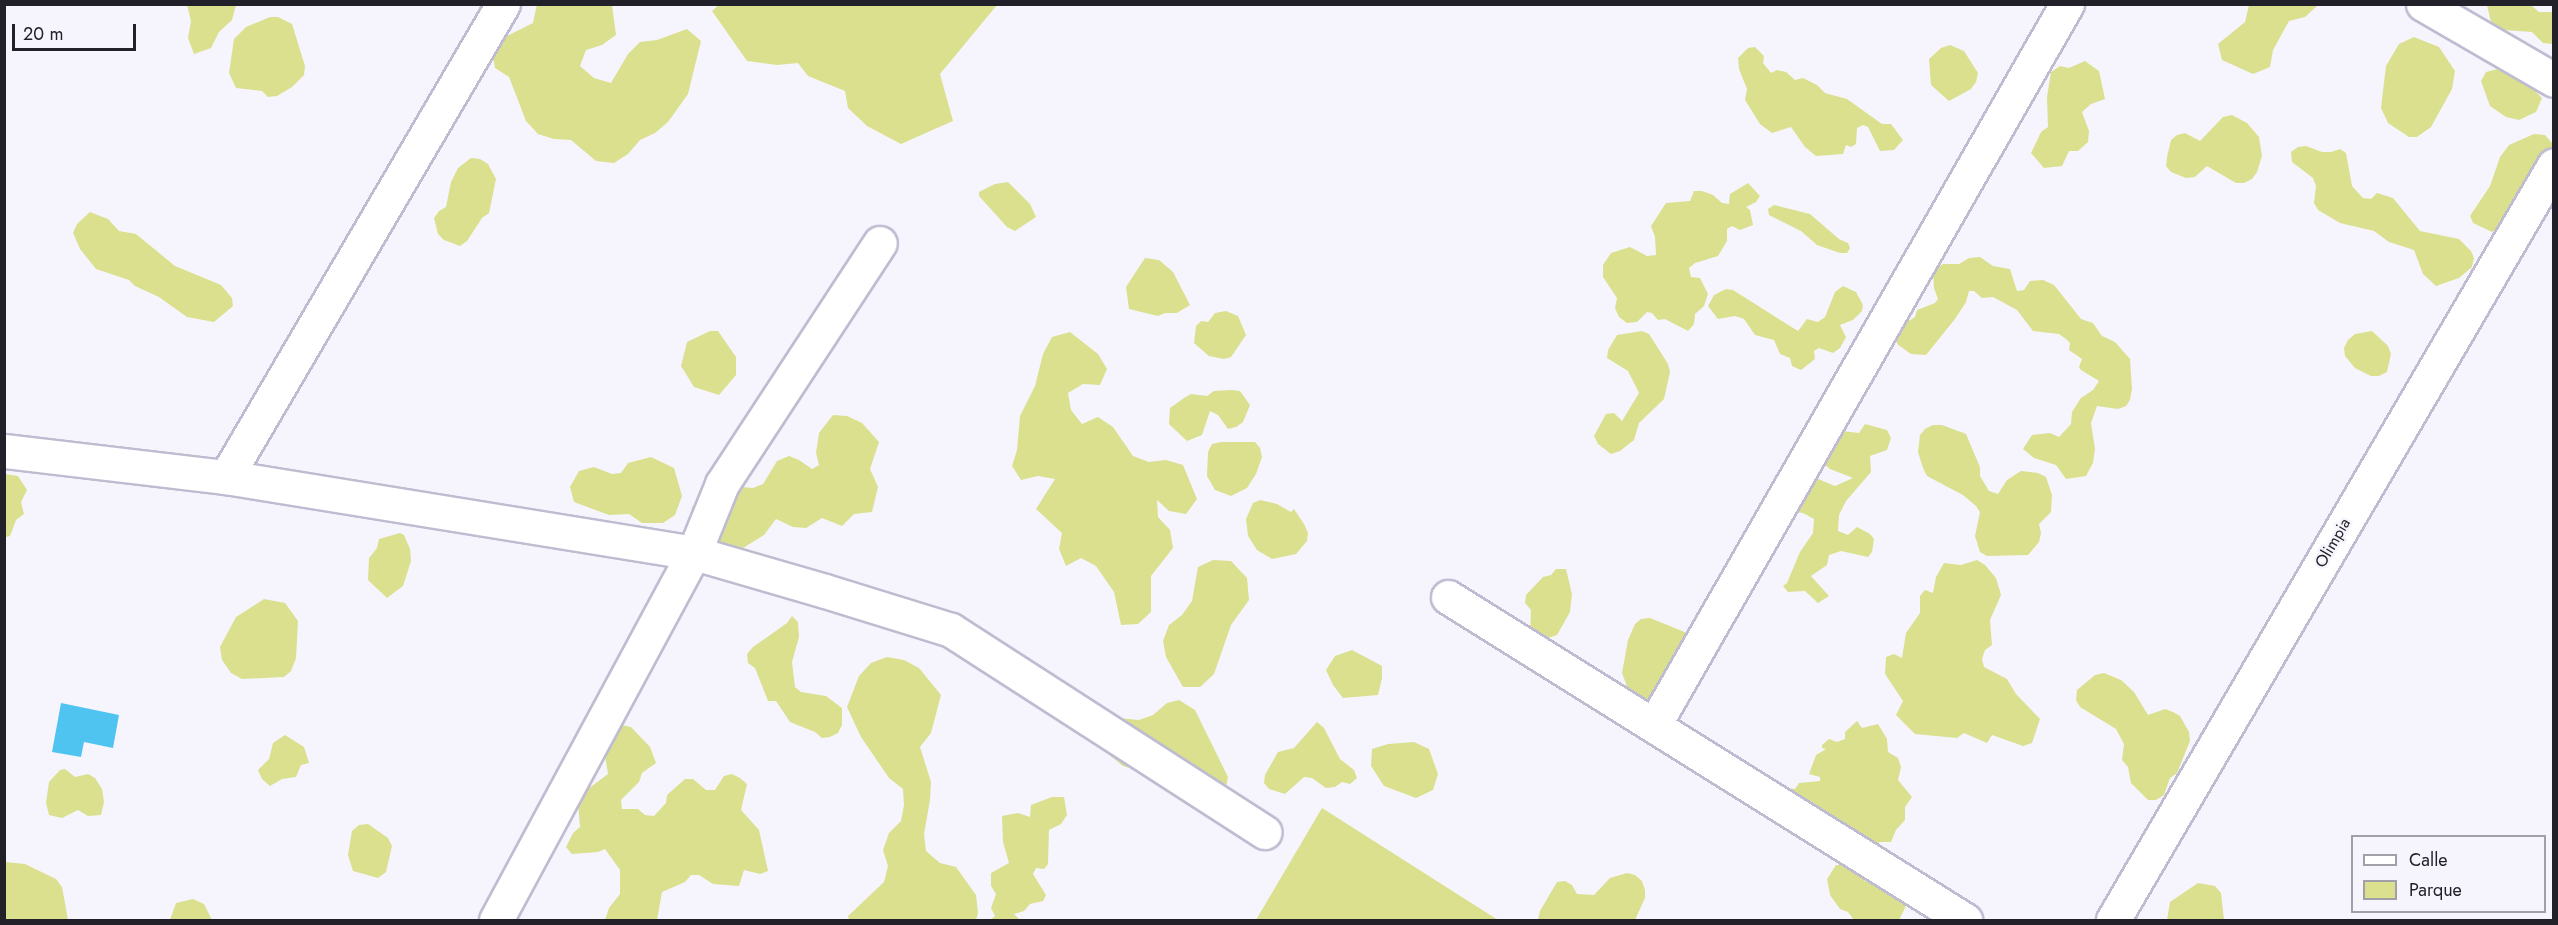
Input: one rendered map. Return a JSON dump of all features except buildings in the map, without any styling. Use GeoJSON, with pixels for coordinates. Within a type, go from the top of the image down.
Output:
{"type":"FeatureCollection","features":[{"type":"Feature","properties":{"kind":"street"},"geometry":{"type":"LineString","coordinates":[[226,477],[503,4]]}},
{"type":"Feature","properties":{"kind":"street"},"geometry":{"type":"LineString","coordinates":[[1654,725],[2067,4]]}},
{"type":"Feature","properties":{"kind":"street"},"geometry":{"type":"LineString","coordinates":[[2423,4],[2553,80]]}},
{"type":"Feature","properties":{"kind":"street","name":"Olimpia"},"geometry":{"type":"LineString","coordinates":[[2113,921],[2553,165]]}},
{"type":"Feature","properties":{"kind":"street"},"geometry":{"type":"LineString","coordinates":[[496,921],[694,553],[722,484],[880,243]]}},
{"type":"Feature","properties":{"kind":"street"},"geometry":{"type":"LineString","coordinates":[[4,451],[226,477],[694,553],[951,630],[1265,832]]}},
{"type":"Feature","properties":{"kind":"street"},"geometry":{"type":"LineString","coordinates":[[1448,597],[1965,921]]}},
{"type":"Feature","properties":{"kind":"green space"},"geometry":{"type":"Polygon","coordinates":[[[537,4],[612,5],[616,35],[602,45],[586,50],[580,66],[594,78],[611,83],[628,54],[640,42],[657,40],[687,29],[701,41],[688,94],[668,122],[655,133],[640,140],[628,154],[614,163],[596,161],[571,140],[554,139],[538,134],[526,121],[509,77],[495,68],[492,51],[503,38],[533,23],[537,4]]]}},
{"type":"Feature","properties":{"kind":"green space"},"geometry":{"type":"Polygon","coordinates":[[[720,4],[997,5],[940,74],[953,121],[901,144],[867,126],[848,108],[845,91],[808,76],[798,63],[777,65],[747,61],[712,11],[720,4]]]}},
{"type":"Feature","properties":{"kind":"green space"},"geometry":{"type":"Polygon","coordinates":[[[187,5],[236,5],[232,20],[219,32],[211,48],[194,54],[188,38],[191,21],[187,5]]]}},
{"type":"Feature","properties":{"kind":"green space"},"geometry":{"type":"Polygon","coordinates":[[[2249,5],[2318,5],[2305,17],[2289,21],[2273,50],[2270,67],[2253,74],[2222,60],[2218,44],[2245,22],[2249,5]]]}},
{"type":"Feature","properties":{"kind":"green space"},"geometry":{"type":"Polygon","coordinates":[[[2487,5],[2531,5],[2539,12],[2553,12],[2553,44],[2543,43],[2532,32],[2504,30],[2491,22],[2487,5]]]}},
{"type":"Feature","properties":{"kind":"green space"},"geometry":{"type":"Polygon","coordinates":[[[270,17],[278,17],[292,24],[305,66],[304,75],[292,87],[277,96],[268,97],[262,91],[236,88],[229,73],[234,39],[246,27],[270,17]]]}},
{"type":"Feature","properties":{"kind":"green space"},"geometry":{"type":"Polygon","coordinates":[[[2414,37],[2439,47],[2455,71],[2452,89],[2431,127],[2417,137],[2409,137],[2388,123],[2381,108],[2386,66],[2399,44],[2414,37]]]}},
{"type":"Feature","properties":{"kind":"green space"},"geometry":{"type":"Polygon","coordinates":[[[1950,45],[1964,51],[1978,73],[1971,89],[1949,101],[1931,85],[1929,59],[1941,48],[1950,45]]]}},
{"type":"Feature","properties":{"kind":"green space"},"geometry":{"type":"Polygon","coordinates":[[[1755,47],[1764,56],[1763,63],[1771,73],[1777,70],[1786,72],[1795,80],[1803,78],[1817,85],[1825,93],[1847,99],[1882,124],[1891,124],[1903,140],[1894,150],[1880,151],[1868,127],[1863,125],[1857,128],[1856,144],[1851,147],[1846,145],[1843,154],[1816,156],[1805,147],[1791,127],[1772,133],[1760,124],[1745,100],[1747,89],[1739,69],[1738,58],[1748,48],[1755,47]]]}},
{"type":"Feature","properties":{"kind":"green space"},"geometry":{"type":"Polygon","coordinates":[[[2085,61],[2099,71],[2105,99],[2091,104],[2082,112],[2089,131],[2088,142],[2078,151],[2069,151],[2062,166],[2044,168],[2031,153],[2041,132],[2048,127],[2047,97],[2051,72],[2060,66],[2069,68],[2085,61]]]}},
{"type":"Feature","properties":{"kind":"green space"},"geometry":{"type":"Polygon","coordinates":[[[2502,68],[2530,86],[2542,98],[2536,112],[2519,120],[2506,117],[2490,106],[2481,81],[2486,72],[2502,68]]]}},
{"type":"Feature","properties":{"kind":"green space"},"geometry":{"type":"Polygon","coordinates":[[[2232,115],[2247,123],[2259,137],[2262,156],[2252,179],[2244,183],[2236,183],[2207,166],[2195,177],[2186,178],[2171,172],[2166,166],[2171,140],[2185,133],[2200,141],[2223,117],[2232,115]]]}},
{"type":"Feature","properties":{"kind":"green space"},"geometry":{"type":"Polygon","coordinates":[[[2534,134],[2545,135],[2553,144],[2554,154],[2514,220],[2492,232],[2473,223],[2470,216],[2490,186],[2500,157],[2509,145],[2534,134]]]}},
{"type":"Feature","properties":{"kind":"green space"},"geometry":{"type":"Polygon","coordinates":[[[2306,146],[2322,152],[2340,149],[2346,153],[2352,186],[2363,198],[2371,199],[2377,193],[2393,198],[2420,231],[2459,239],[2471,251],[2474,258],[2472,267],[2459,278],[2436,286],[2423,274],[2414,250],[2389,242],[2374,231],[2340,223],[2318,210],[2314,203],[2316,186],[2313,178],[2292,162],[2291,152],[2298,147],[2306,146]]]}},
{"type":"Feature","properties":{"kind":"green space"},"geometry":{"type":"Polygon","coordinates":[[[471,158],[480,159],[488,164],[496,179],[489,213],[482,218],[467,241],[460,246],[444,240],[438,234],[434,218],[446,207],[451,182],[458,168],[471,158]]]}},
{"type":"Feature","properties":{"kind":"green space"},"geometry":{"type":"Polygon","coordinates":[[[1008,182],[1030,204],[1036,217],[1015,231],[1007,227],[979,196],[979,192],[995,184],[1008,182]]]}},
{"type":"Feature","properties":{"kind":"green space"},"geometry":{"type":"Polygon","coordinates":[[[1748,183],[1760,196],[1756,202],[1746,207],[1750,210],[1753,225],[1740,230],[1732,226],[1727,229],[1727,241],[1718,256],[1695,263],[1689,268],[1691,277],[1700,278],[1708,294],[1704,306],[1695,314],[1694,324],[1688,331],[1665,319],[1658,320],[1652,313],[1647,312],[1637,322],[1627,323],[1619,317],[1615,308],[1617,298],[1603,277],[1603,265],[1611,253],[1630,247],[1647,256],[1656,255],[1655,237],[1651,226],[1666,203],[1690,201],[1694,191],[1702,191],[1713,195],[1722,203],[1729,204],[1730,194],[1748,183]]]}},
{"type":"Feature","properties":{"kind":"green space"},"geometry":{"type":"Polygon","coordinates":[[[1774,205],[1810,214],[1839,239],[1848,243],[1850,248],[1847,253],[1840,253],[1817,245],[1801,231],[1769,215],[1768,209],[1774,205]]]}},
{"type":"Feature","properties":{"kind":"green space"},"geometry":{"type":"Polygon","coordinates":[[[90,212],[108,219],[119,231],[136,234],[175,266],[221,285],[232,298],[233,306],[214,322],[187,317],[159,297],[135,286],[129,280],[96,269],[80,249],[73,233],[77,224],[90,212]]]}},
{"type":"Feature","properties":{"kind":"green space"},"geometry":{"type":"Polygon","coordinates":[[[1980,257],[1993,266],[2010,269],[2017,291],[2024,290],[2030,281],[2043,280],[2054,285],[2081,319],[2093,323],[2102,336],[2115,342],[2130,359],[2132,389],[2130,400],[2126,406],[2118,409],[2097,406],[2091,423],[2095,449],[2093,463],[2086,476],[2066,479],[2056,465],[2034,458],[2023,449],[2032,435],[2050,433],[2059,437],[2071,424],[2072,412],[2081,398],[2093,390],[2099,381],[2081,370],[2079,367],[2082,359],[2069,350],[2070,343],[2059,334],[2033,331],[2017,310],[1993,297],[1982,298],[1974,291],[1969,291],[1966,302],[1955,319],[1926,355],[1911,354],[1897,344],[1898,328],[1915,317],[1917,310],[1935,303],[1938,299],[1934,288],[1933,271],[1943,264],[1959,264],[1969,258],[1980,257]]]}},
{"type":"Feature","properties":{"kind":"green space"},"geometry":{"type":"Polygon","coordinates":[[[1145,258],[1159,260],[1173,272],[1190,305],[1177,313],[1165,313],[1158,316],[1129,309],[1126,287],[1145,258]]]}},
{"type":"Feature","properties":{"kind":"green space"},"geometry":{"type":"Polygon","coordinates":[[[1843,286],[1856,292],[1863,305],[1862,311],[1853,320],[1840,325],[1846,337],[1840,348],[1833,353],[1819,348],[1814,351],[1815,359],[1801,370],[1792,366],[1790,358],[1780,354],[1774,340],[1755,335],[1744,319],[1735,316],[1718,319],[1708,306],[1714,295],[1726,289],[1733,290],[1798,331],[1807,319],[1818,322],[1825,317],[1835,292],[1843,286]]]}},
{"type":"Feature","properties":{"kind":"green space"},"geometry":{"type":"Polygon","coordinates":[[[1226,311],[1238,316],[1246,335],[1231,357],[1224,359],[1209,356],[1194,343],[1196,326],[1201,321],[1208,322],[1215,313],[1226,311]]]}},
{"type":"Feature","properties":{"kind":"green space"},"geometry":{"type":"Polygon","coordinates":[[[710,331],[718,331],[736,357],[736,375],[719,395],[694,387],[681,366],[687,342],[710,331]]]}},
{"type":"Feature","properties":{"kind":"green space"},"geometry":{"type":"Polygon","coordinates":[[[1642,331],[1649,334],[1668,364],[1670,372],[1664,399],[1639,423],[1634,440],[1620,451],[1611,454],[1598,444],[1594,436],[1606,414],[1614,413],[1622,421],[1639,393],[1628,371],[1607,358],[1608,350],[1617,335],[1642,331]]]}},
{"type":"Feature","properties":{"kind":"green space"},"geometry":{"type":"Polygon","coordinates":[[[2372,331],[2388,346],[2391,354],[2387,372],[2379,376],[2371,376],[2355,368],[2345,356],[2344,348],[2348,340],[2355,334],[2372,331]]]}},
{"type":"Feature","properties":{"kind":"green space"},"geometry":{"type":"Polygon","coordinates":[[[1070,332],[1098,354],[1107,369],[1100,385],[1083,384],[1068,393],[1071,410],[1082,424],[1098,417],[1113,427],[1133,456],[1149,462],[1166,460],[1183,465],[1197,499],[1186,514],[1169,511],[1157,500],[1158,517],[1170,530],[1173,548],[1151,576],[1151,612],[1138,624],[1121,625],[1114,592],[1096,566],[1081,558],[1066,566],[1059,549],[1062,533],[1036,509],[1055,479],[1038,476],[1021,480],[1012,466],[1017,450],[1020,416],[1035,386],[1043,354],[1052,337],[1070,332]]]}},
{"type":"Feature","properties":{"kind":"green space"},"geometry":{"type":"Polygon","coordinates":[[[1214,391],[1240,391],[1250,405],[1243,422],[1236,427],[1228,429],[1218,415],[1210,411],[1202,435],[1187,441],[1169,424],[1170,408],[1191,394],[1207,396],[1214,391]]]}},
{"type":"Feature","properties":{"kind":"green space"},"geometry":{"type":"Polygon","coordinates":[[[833,415],[847,416],[862,423],[879,442],[870,469],[878,487],[872,512],[854,514],[842,526],[822,518],[806,528],[793,527],[776,519],[764,535],[743,548],[727,550],[691,528],[692,507],[704,494],[730,486],[753,488],[763,484],[777,461],[789,456],[812,469],[819,465],[816,453],[819,433],[833,415]]]}},
{"type":"Feature","properties":{"kind":"green space"},"geometry":{"type":"Polygon","coordinates":[[[1865,424],[1887,430],[1891,438],[1887,450],[1870,456],[1871,472],[1846,501],[1839,515],[1838,531],[1848,535],[1857,527],[1870,534],[1874,539],[1872,552],[1868,557],[1841,551],[1829,555],[1827,565],[1811,576],[1829,596],[1818,603],[1805,591],[1788,592],[1783,586],[1787,583],[1800,552],[1813,533],[1814,519],[1803,513],[1791,511],[1806,474],[1835,486],[1853,478],[1830,469],[1818,459],[1833,436],[1842,431],[1859,433],[1865,424]]]}},
{"type":"Feature","properties":{"kind":"green space"},"geometry":{"type":"Polygon","coordinates":[[[1933,425],[1942,425],[1966,434],[1980,467],[1980,476],[1989,491],[1998,494],[2007,480],[2021,471],[2038,473],[2046,477],[2052,495],[2051,512],[2039,524],[2041,533],[2039,542],[2028,555],[1987,556],[1980,552],[1975,536],[1980,512],[1976,506],[1963,495],[1927,476],[1923,468],[1918,452],[1920,435],[1933,425]]]}},
{"type":"Feature","properties":{"kind":"green space"},"geometry":{"type":"Polygon","coordinates":[[[1255,442],[1260,448],[1262,457],[1256,474],[1247,488],[1231,496],[1215,490],[1207,476],[1208,452],[1212,444],[1255,442]]]}},
{"type":"Feature","properties":{"kind":"green space"},"geometry":{"type":"Polygon","coordinates":[[[651,457],[674,468],[682,496],[675,515],[663,523],[642,523],[629,514],[609,515],[574,502],[570,487],[579,471],[594,467],[612,474],[621,473],[628,463],[651,457]]]}},
{"type":"Feature","properties":{"kind":"green space"},"geometry":{"type":"Polygon","coordinates":[[[5,474],[18,476],[27,490],[21,502],[24,514],[16,520],[10,536],[6,537],[5,474]]]}},
{"type":"Feature","properties":{"kind":"green space"},"geometry":{"type":"Polygon","coordinates":[[[1260,500],[1277,504],[1291,512],[1294,509],[1304,524],[1308,533],[1307,541],[1296,554],[1272,559],[1257,550],[1248,536],[1246,519],[1253,503],[1260,500]]]}},
{"type":"Feature","properties":{"kind":"green space"},"geometry":{"type":"Polygon","coordinates":[[[400,533],[404,535],[410,549],[411,561],[403,586],[387,598],[368,580],[369,558],[377,548],[379,539],[400,533]]]}},
{"type":"Feature","properties":{"kind":"green space"},"geometry":{"type":"Polygon","coordinates":[[[1213,560],[1231,561],[1247,578],[1249,600],[1231,625],[1214,674],[1200,687],[1183,687],[1166,657],[1163,641],[1169,625],[1182,615],[1192,601],[1198,567],[1213,560]]]}},
{"type":"Feature","properties":{"kind":"green space"},"geometry":{"type":"Polygon","coordinates":[[[1977,560],[1985,565],[1996,578],[2001,595],[1990,620],[1992,645],[1985,650],[1982,659],[1984,667],[2007,679],[2016,694],[2040,719],[2032,743],[2023,746],[1992,735],[1987,743],[1964,733],[1957,738],[1915,734],[1896,715],[1903,701],[1885,674],[1886,657],[1894,654],[1902,658],[1906,633],[1920,613],[1920,596],[1925,590],[1933,593],[1936,577],[1944,563],[1961,565],[1977,560]]]}},
{"type":"Feature","properties":{"kind":"green space"},"geometry":{"type":"Polygon","coordinates":[[[1556,569],[1566,569],[1572,594],[1570,612],[1557,635],[1543,640],[1530,636],[1531,610],[1525,603],[1526,595],[1543,577],[1551,575],[1556,569]]]}},
{"type":"Feature","properties":{"kind":"green space"},"geometry":{"type":"Polygon","coordinates":[[[264,599],[285,603],[298,621],[296,658],[291,671],[284,677],[242,679],[231,673],[222,660],[220,647],[236,617],[264,599]]]}},
{"type":"Feature","properties":{"kind":"green space"},"geometry":{"type":"Polygon","coordinates":[[[792,616],[798,622],[799,637],[792,662],[795,687],[801,692],[826,696],[842,708],[842,725],[838,733],[830,737],[822,738],[815,732],[790,722],[776,701],[768,701],[755,668],[748,663],[747,654],[753,647],[787,623],[792,616]]]}},
{"type":"Feature","properties":{"kind":"green space"},"geometry":{"type":"Polygon","coordinates":[[[1650,618],[1687,633],[1687,642],[1647,705],[1628,689],[1622,673],[1628,640],[1635,624],[1641,619],[1650,618]]]}},
{"type":"Feature","properties":{"kind":"green space"},"geometry":{"type":"Polygon","coordinates":[[[1352,650],[1382,666],[1378,695],[1343,698],[1333,685],[1326,670],[1335,656],[1352,650]]]}},
{"type":"Feature","properties":{"kind":"green space"},"geometry":{"type":"Polygon","coordinates":[[[887,657],[904,660],[919,668],[941,695],[931,733],[920,747],[931,782],[924,834],[926,851],[940,863],[956,867],[976,895],[978,913],[976,920],[849,920],[848,916],[884,882],[888,866],[883,850],[889,833],[901,821],[904,805],[903,789],[889,778],[861,737],[847,707],[859,676],[871,663],[887,657]]]}},
{"type":"Feature","properties":{"kind":"green space"},"geometry":{"type":"Polygon","coordinates":[[[2104,673],[2121,680],[2134,692],[2148,715],[2165,709],[2173,712],[2180,716],[2189,732],[2190,741],[2177,773],[2170,778],[2164,795],[2156,800],[2148,800],[2131,783],[2128,767],[2122,760],[2124,744],[2116,729],[2080,707],[2076,700],[2077,690],[2095,675],[2104,673]]]}},
{"type":"Feature","properties":{"kind":"green space"},"geometry":{"type":"Polygon","coordinates":[[[1179,700],[1195,710],[1228,777],[1226,787],[1221,792],[1160,785],[1148,773],[1123,766],[1106,752],[1099,741],[1109,717],[1139,720],[1153,715],[1167,703],[1179,700]]]}},
{"type":"Feature","properties":{"kind":"green space"},"geometry":{"type":"Polygon","coordinates":[[[1857,721],[1862,728],[1878,724],[1887,739],[1888,752],[1898,758],[1901,767],[1898,780],[1912,797],[1905,807],[1905,820],[1896,830],[1891,842],[1879,842],[1875,849],[1785,792],[1787,788],[1795,789],[1799,783],[1820,781],[1820,777],[1809,774],[1816,755],[1826,749],[1822,748],[1822,745],[1829,739],[1837,742],[1845,739],[1845,732],[1857,721]]]}},
{"type":"Feature","properties":{"kind":"green space"},"geometry":{"type":"Polygon","coordinates":[[[1317,722],[1324,728],[1340,759],[1354,770],[1357,778],[1350,784],[1342,782],[1335,787],[1326,788],[1312,778],[1304,777],[1285,794],[1269,789],[1264,783],[1265,775],[1278,752],[1294,748],[1317,722]]]}},
{"type":"Feature","properties":{"kind":"green space"},"geometry":{"type":"Polygon","coordinates":[[[622,725],[631,727],[650,747],[656,763],[642,773],[639,782],[621,800],[622,809],[638,809],[645,815],[654,816],[666,803],[667,795],[685,779],[693,779],[706,790],[715,790],[724,776],[732,774],[747,784],[741,810],[759,830],[768,871],[760,874],[744,870],[739,886],[713,884],[699,875],[691,875],[685,882],[662,892],[657,920],[605,920],[609,908],[620,894],[620,870],[605,849],[598,852],[572,854],[566,847],[573,833],[580,827],[578,802],[588,789],[608,774],[604,749],[614,727],[622,725]]]}},
{"type":"Feature","properties":{"kind":"green space"},"geometry":{"type":"Polygon","coordinates":[[[285,735],[304,747],[309,763],[301,765],[296,777],[282,779],[270,786],[262,779],[258,770],[269,759],[273,743],[285,735]]]}},
{"type":"Feature","properties":{"kind":"green space"},"geometry":{"type":"Polygon","coordinates":[[[1414,742],[1429,749],[1438,774],[1433,790],[1416,798],[1384,786],[1371,766],[1372,749],[1388,744],[1414,742]]]}},
{"type":"Feature","properties":{"kind":"green space"},"geometry":{"type":"Polygon","coordinates":[[[65,769],[75,777],[88,774],[95,778],[102,789],[104,802],[101,815],[88,816],[78,810],[62,818],[49,815],[46,803],[49,782],[60,770],[65,769]]]}},
{"type":"Feature","properties":{"kind":"green space"},"geometry":{"type":"Polygon","coordinates":[[[1052,797],[1064,797],[1067,815],[1061,824],[1049,830],[1048,864],[1044,869],[1036,868],[1033,874],[1046,895],[1043,901],[1030,904],[1024,911],[1014,914],[1020,920],[990,920],[995,916],[991,908],[996,894],[991,886],[991,873],[1009,863],[1003,842],[1002,816],[1018,813],[1030,817],[1031,805],[1052,797]]]}},
{"type":"Feature","properties":{"kind":"green space"},"geometry":{"type":"Polygon","coordinates":[[[1322,808],[1498,920],[1256,920],[1322,808]]]}},
{"type":"Feature","properties":{"kind":"green space"},"geometry":{"type":"Polygon","coordinates":[[[368,824],[388,838],[392,846],[386,872],[378,878],[353,871],[348,855],[352,831],[359,825],[368,824]]]}},
{"type":"Feature","properties":{"kind":"green space"},"geometry":{"type":"Polygon","coordinates":[[[5,862],[25,864],[56,879],[62,887],[68,920],[5,920],[5,862]]]}},
{"type":"Feature","properties":{"kind":"green space"},"geometry":{"type":"Polygon","coordinates":[[[1836,865],[1845,865],[1865,881],[1873,884],[1882,883],[1903,896],[1907,904],[1899,920],[1854,920],[1848,912],[1840,909],[1830,895],[1827,879],[1836,865]]]}},
{"type":"Feature","properties":{"kind":"green space"},"geometry":{"type":"Polygon","coordinates":[[[1627,873],[1635,875],[1642,881],[1645,890],[1645,898],[1635,920],[1538,920],[1540,911],[1557,882],[1565,881],[1572,885],[1577,894],[1594,895],[1610,878],[1627,873]]]}},
{"type":"Feature","properties":{"kind":"green space"},"geometry":{"type":"Polygon","coordinates":[[[2198,883],[2215,886],[2221,893],[2224,920],[2167,920],[2170,902],[2198,883]]]}},
{"type":"Feature","properties":{"kind":"green space"},"geometry":{"type":"Polygon","coordinates":[[[193,899],[204,904],[212,920],[170,920],[176,903],[193,899]]]}},
{"type":"Feature","properties":{"kind":"water"},"geometry":{"type":"Polygon","coordinates":[[[61,703],[119,715],[113,748],[84,742],[81,757],[52,752],[61,703]]]}}]}
